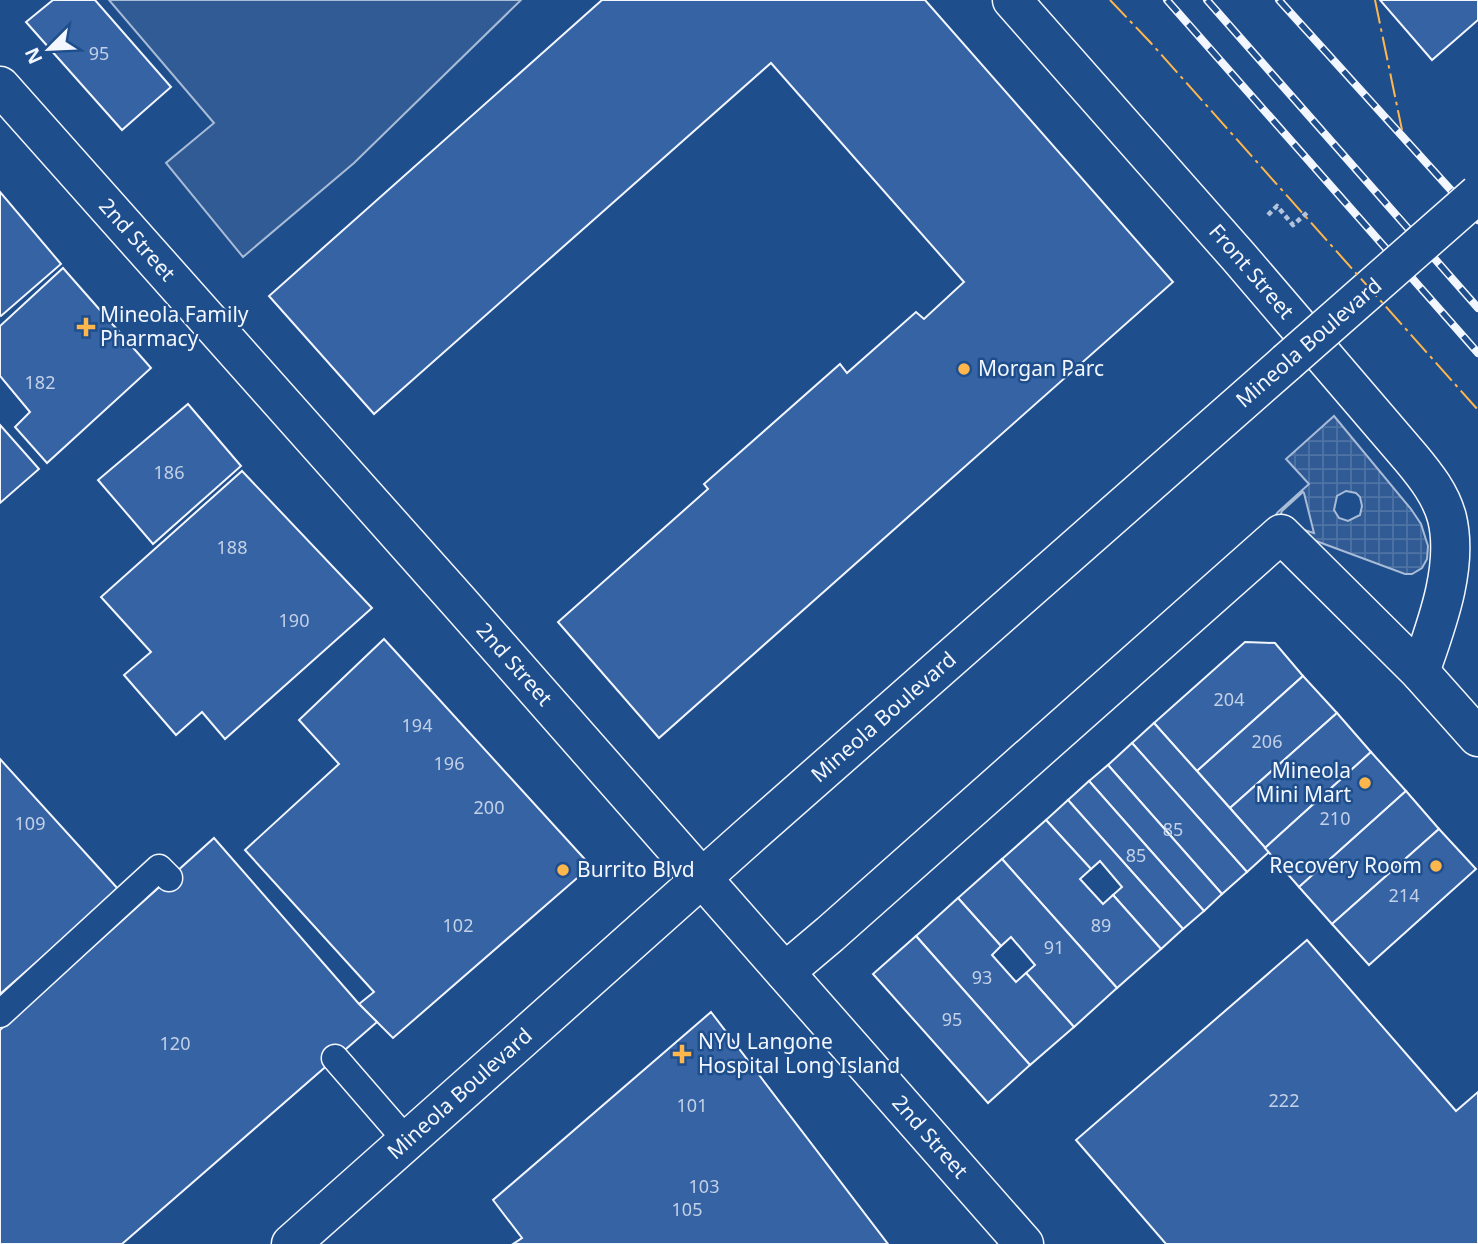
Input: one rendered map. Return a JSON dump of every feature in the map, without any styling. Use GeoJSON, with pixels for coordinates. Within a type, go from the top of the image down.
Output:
{"type":"FeatureCollection","features":[{"type":"Feature","properties":{"kind":"street","name":"Front Street"},"geometry":{"type":"LineString","coordinates":[[1012,0],[1229,246],[1427,477],[1438,495],[1447,517],[1450,564],[1434,632],[1420,672]]}},
{"type":"Feature","properties":{"kind":"street","name":"2nd Street"},"geometry":{"type":"LineString","coordinates":[[0,86],[407,543],[1024,1244]]}},
{"type":"Feature","properties":{"kind":"street","name":"Mineola Boulevard"},"geometry":{"type":"LineString","coordinates":[[290,1244],[1478,194]]}},
{"type":"Feature","properties":{"kind":"street"},"geometry":{"type":"LineString","coordinates":[[785,972],[1281,534],[1420,672],[1478,737]]}},
{"type":"Feature","properties":{"kind":"lane"},"geometry":{"type":"LineString","coordinates":[[0,1014],[159,868],[169,878]]}},
{"type":"Feature","properties":{"kind":"lane"},"geometry":{"type":"LineString","coordinates":[[335,1058],[407,1142]]}},
{"type":"Feature","properties":{"kind":"path"},"geometry":{"type":"LineString","coordinates":[[1266,217],[1276,206],[1293,225],[1309,211]]}},
{"type":"Feature","properties":{"kind":"shaded area"},"geometry":{"type":"Polygon","coordinates":[[[109,0],[521,0],[354,163],[243,257],[166,163],[214,123],[109,0]]]}},
{"type":"Feature","properties":{"kind":"shaded area"},"geometry":{"type":"Polygon","coordinates":[[[1334,416],[1421,524],[1428,546],[1427,559],[1422,568],[1412,574],[1405,574],[1273,525],[1278,512],[1309,484],[1286,459],[1334,416]],[[1346,491],[1337,496],[1334,510],[1339,518],[1348,521],[1360,515],[1362,506],[1356,493],[1346,491]],[[1304,493],[1282,511],[1278,522],[1314,533],[1304,493]]]}},
{"type":"Feature","properties":{"kind":"building"},"geometry":{"type":"Polygon","coordinates":[[[53,0],[95,0],[171,87],[122,130],[26,22],[53,0]]]}},
{"type":"Feature","properties":{"kind":"building","name":"Morgan Parc"},"geometry":{"type":"Polygon","coordinates":[[[602,0],[925,0],[1173,282],[659,738],[558,622],[708,489],[704,484],[840,364],[847,373],[916,312],[924,319],[964,282],[771,63],[374,414],[269,296],[602,0]]]}},
{"type":"Feature","properties":{"kind":"building"},"geometry":{"type":"Polygon","coordinates":[[[1380,0],[1478,0],[1478,20],[1432,60],[1380,0]]]}},
{"type":"Feature","properties":{"kind":"building"},"geometry":{"type":"Polygon","coordinates":[[[0,192],[61,264],[1,316],[0,315],[0,192]]]}},
{"type":"Feature","properties":{"kind":"building"},"geometry":{"type":"Polygon","coordinates":[[[63,268],[151,368],[47,463],[15,427],[30,412],[0,376],[0,326],[63,268]]]}},
{"type":"Feature","properties":{"kind":"building"},"geometry":{"type":"Polygon","coordinates":[[[188,404],[241,466],[153,544],[98,480],[188,404]]]}},
{"type":"Feature","properties":{"kind":"building"},"geometry":{"type":"Polygon","coordinates":[[[0,425],[39,469],[0,503],[0,425]]]}},
{"type":"Feature","properties":{"kind":"building"},"geometry":{"type":"Polygon","coordinates":[[[242,471],[372,608],[225,739],[202,712],[176,735],[124,675],[151,652],[101,597],[242,471]]]}},
{"type":"Feature","properties":{"kind":"building"},"geometry":{"type":"Polygon","coordinates":[[[384,639],[591,866],[393,1038],[359,1004],[374,992],[245,850],[339,764],[299,720],[384,639]]]}},
{"type":"Feature","properties":{"kind":"building"},"geometry":{"type":"Polygon","coordinates":[[[1245,642],[1275,643],[1303,676],[1197,771],[1154,723],[1245,642]]]}},
{"type":"Feature","properties":{"kind":"building"},"geometry":{"type":"Polygon","coordinates":[[[1303,676],[1337,713],[1230,808],[1197,771],[1303,676]]]}},
{"type":"Feature","properties":{"kind":"building"},"geometry":{"type":"Polygon","coordinates":[[[1337,713],[1371,752],[1265,848],[1230,808],[1337,713]]]}},
{"type":"Feature","properties":{"kind":"building"},"geometry":{"type":"Polygon","coordinates":[[[1154,723],[1269,852],[1247,872],[1132,743],[1154,723]]]}},
{"type":"Feature","properties":{"kind":"building"},"geometry":{"type":"Polygon","coordinates":[[[1132,743],[1247,872],[1222,894],[1108,765],[1132,743]]]}},
{"type":"Feature","properties":{"kind":"building"},"geometry":{"type":"Polygon","coordinates":[[[1371,752],[1406,791],[1299,887],[1265,848],[1371,752]]]}},
{"type":"Feature","properties":{"kind":"building"},"geometry":{"type":"Polygon","coordinates":[[[0,759],[119,890],[0,994],[0,759]]]}},
{"type":"Feature","properties":{"kind":"building"},"geometry":{"type":"Polygon","coordinates":[[[1108,765],[1222,894],[1204,911],[1089,781],[1108,765]]]}},
{"type":"Feature","properties":{"kind":"building"},"geometry":{"type":"Polygon","coordinates":[[[1089,781],[1204,911],[1183,929],[1068,800],[1089,781]]]}},
{"type":"Feature","properties":{"kind":"building"},"geometry":{"type":"Polygon","coordinates":[[[1406,791],[1439,829],[1332,924],[1299,887],[1406,791]]]}},
{"type":"Feature","properties":{"kind":"building"},"geometry":{"type":"Polygon","coordinates":[[[1068,800],[1183,929],[1161,949],[1113,895],[1122,887],[1100,861],[1091,869],[1046,820],[1068,800]]]}},
{"type":"Feature","properties":{"kind":"building"},"geometry":{"type":"Polygon","coordinates":[[[1046,820],[1091,869],[1080,879],[1103,904],[1113,895],[1161,949],[1117,988],[1002,859],[1046,820]]]}},
{"type":"Feature","properties":{"kind":"building"},"geometry":{"type":"Polygon","coordinates":[[[1439,829],[1476,869],[1369,965],[1332,924],[1439,829]]]}},
{"type":"Feature","properties":{"kind":"building"},"geometry":{"type":"Polygon","coordinates":[[[214,838],[377,1022],[122,1244],[0,1244],[0,1030],[214,838]]]}},
{"type":"Feature","properties":{"kind":"building"},"geometry":{"type":"Polygon","coordinates":[[[1002,859],[1117,988],[1074,1027],[1026,973],[1035,965],[1011,937],[1001,946],[958,898],[1002,859]]]}},
{"type":"Feature","properties":{"kind":"building"},"geometry":{"type":"Polygon","coordinates":[[[958,898],[1001,946],[992,955],[1016,982],[1026,973],[1074,1027],[1030,1065],[916,936],[958,898]]]}},
{"type":"Feature","properties":{"kind":"building"},"geometry":{"type":"Polygon","coordinates":[[[916,936],[1030,1065],[988,1103],[873,974],[916,936]]]}},
{"type":"Feature","properties":{"kind":"building"},"geometry":{"type":"Polygon","coordinates":[[[1307,940],[1456,1111],[1478,1092],[1478,1244],[1166,1244],[1076,1140],[1307,940]]]}},
{"type":"Feature","properties":{"kind":"building"},"geometry":{"type":"Polygon","coordinates":[[[711,1012],[888,1244],[513,1244],[522,1238],[493,1200],[711,1012]]]}},
{"type":"Feature","properties":{"kind":"railway"},"geometry":{"type":"LineString","coordinates":[[1167,0],[1478,353]]}},
{"type":"Feature","properties":{"kind":"railway"},"geometry":{"type":"LineString","coordinates":[[1207,0],[1478,308]]}},
{"type":"Feature","properties":{"kind":"railway"},"geometry":{"type":"LineString","coordinates":[[1279,0],[1478,220]]}},
{"type":"Feature","properties":{"kind":"power"},"geometry":{"type":"LineString","coordinates":[[1110,0],[1478,410]]}},
{"type":"Feature","properties":{"kind":"power"},"geometry":{"type":"LineString","coordinates":[[1375,0],[1402,130]]}},
{"type":"Feature","properties":{"kind":"place","name":"Mineola Family Pharmacy"},"geometry":{"type":"Point","coordinates":[86,327]}},
{"type":"Feature","properties":{"kind":"place","name":"Morgan Parc"},"geometry":{"type":"Point","coordinates":[964,369]}},
{"type":"Feature","properties":{"kind":"place","name":"Mineola Mini Mart"},"geometry":{"type":"Point","coordinates":[1365,783]}},
{"type":"Feature","properties":{"kind":"place","name":"Recovery Room"},"geometry":{"type":"Point","coordinates":[1436,866]}},
{"type":"Feature","properties":{"kind":"place","name":"Burrito Blvd"},"geometry":{"type":"Point","coordinates":[563,870]}},
{"type":"Feature","properties":{"kind":"place","name":"NYU Langone Hospital Long Island"},"geometry":{"type":"Point","coordinates":[682,1054]}}]}
